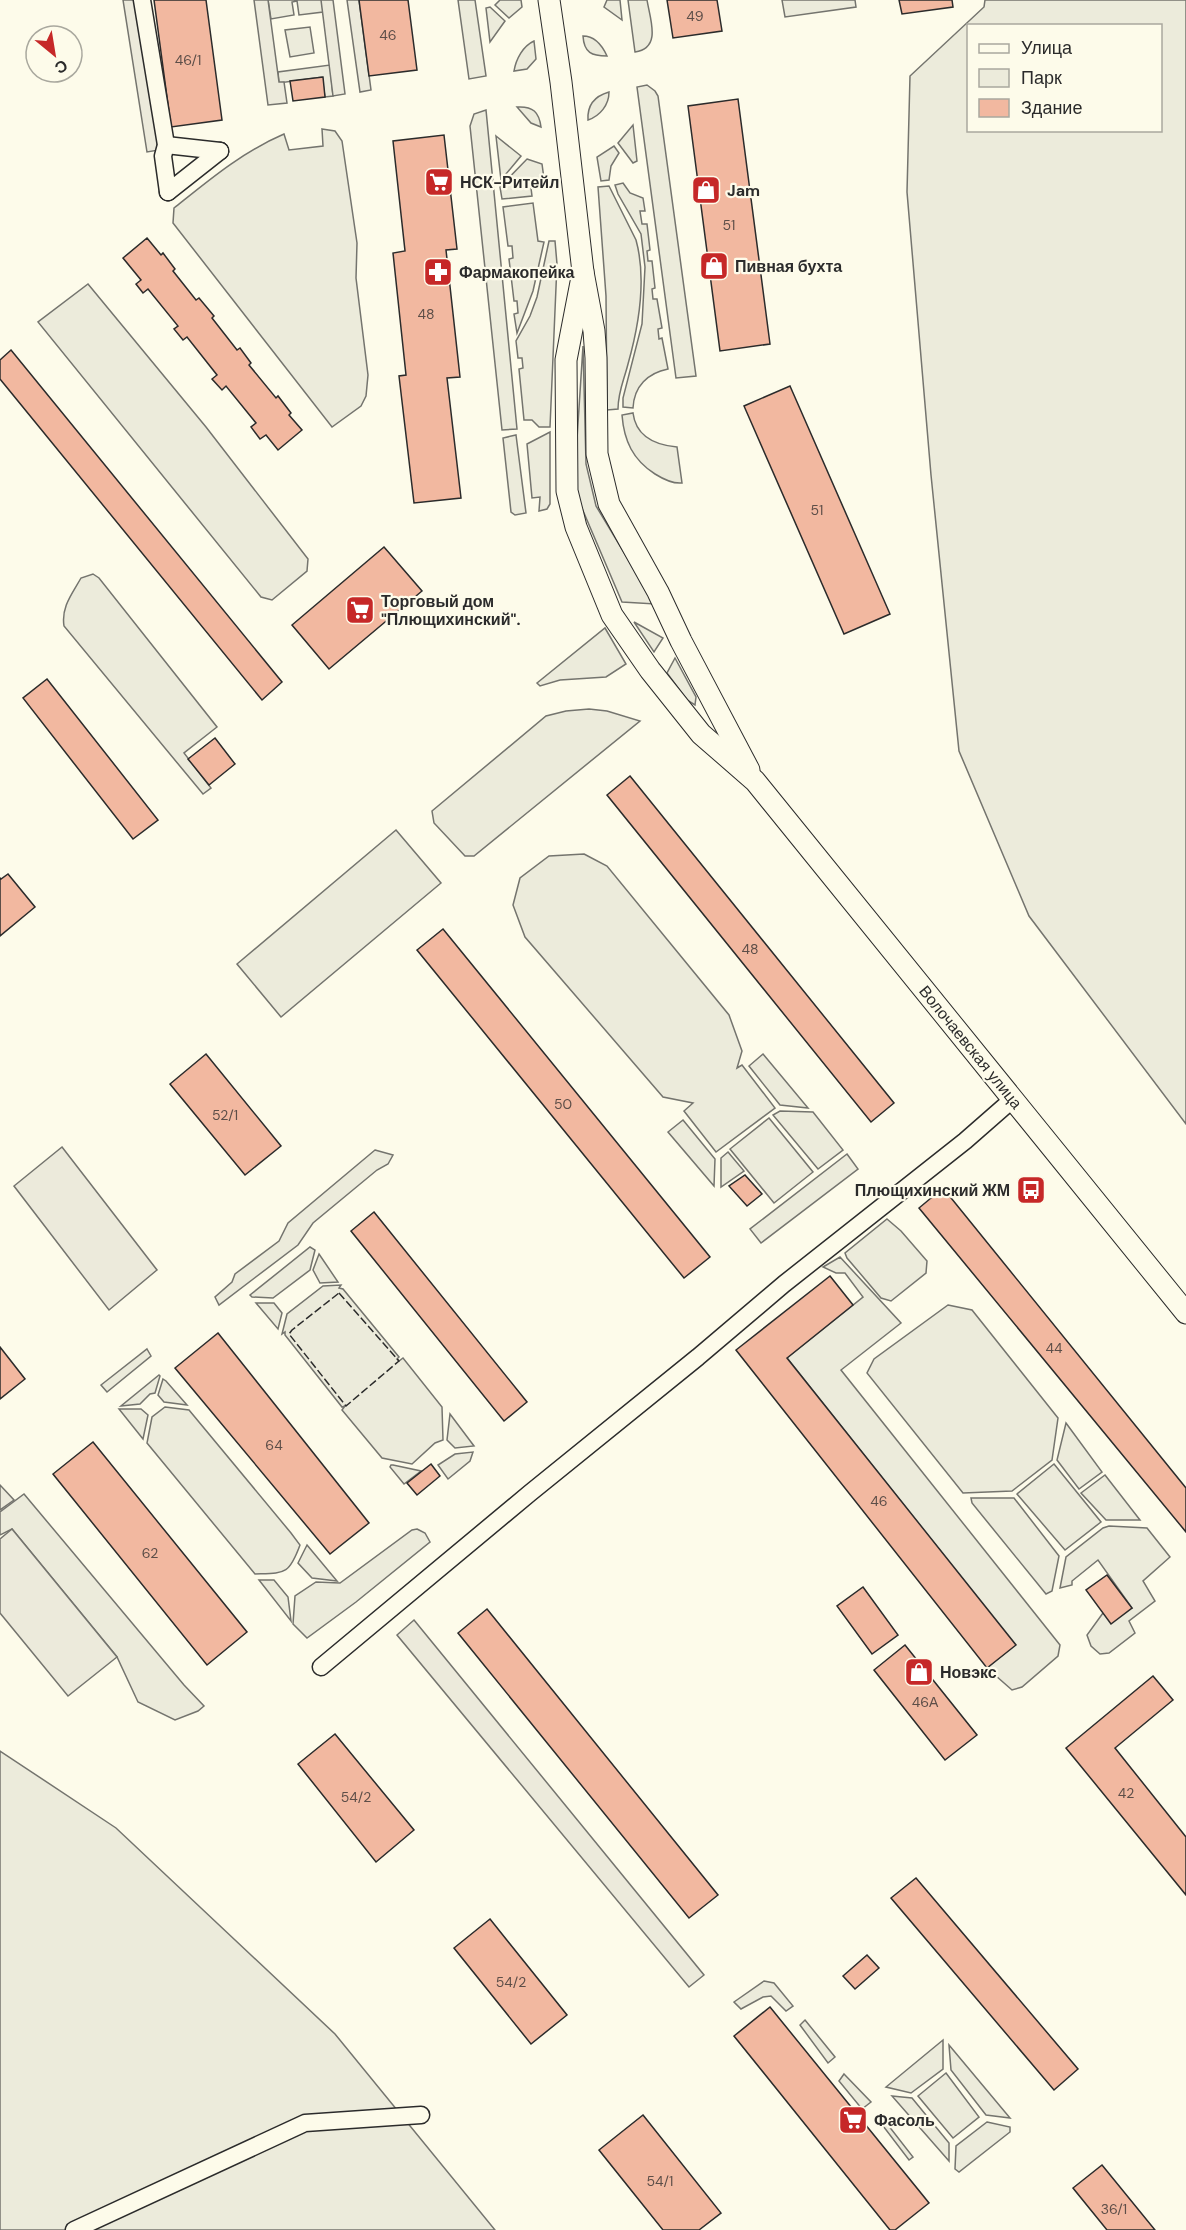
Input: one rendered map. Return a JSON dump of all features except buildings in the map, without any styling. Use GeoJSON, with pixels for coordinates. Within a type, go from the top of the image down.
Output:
{"type":"FeatureCollection","features":[{"type":"Feature","properties":{"kind":"street"},"geometry":{"type":"LineString","coordinates":[[142,0],[166,145]]}},
{"type":"Feature","properties":{"kind":"street","name":"Волочаевская улица"},"geometry":{"type":"LineString","coordinates":[[549,0],[596,358],[597,454],[609,504],[670,615],[681,641],[755,781]]}},
{"type":"Feature","properties":{"kind":"street","name":"Волочаевская улица"},"geometry":{"type":"LineString","coordinates":[[583,272],[566,360],[567,491],[576,527],[612,615],[650,670],[701,734],[755,781],[1186,1313]]}},
{"type":"Feature","properties":{"kind":"street"},"geometry":{"type":"LineString","coordinates":[[321,1667],[784,1284],[965,1141],[1013,1099]]}},
{"type":"Feature","properties":{"kind":"street"},"geometry":{"type":"LineString","coordinates":[[74,2230],[305,2123],[422,2115]]}},
{"type":"Feature","properties":{"kind":"green space"},"geometry":{"type":"Polygon","coordinates":[[[268,0],[322,0],[323,12],[299,15],[297,1],[292,2],[294,15],[271,19],[268,0]]]}},
{"type":"Feature","properties":{"kind":"green space"},"geometry":{"type":"Polygon","coordinates":[[[458,0],[475,0],[486,76],[469,79],[458,0]]]}},
{"type":"Feature","properties":{"kind":"green space"},"geometry":{"type":"Polygon","coordinates":[[[500,0],[521,0],[522,7],[509,18],[495,5],[500,0]]]}},
{"type":"Feature","properties":{"kind":"green space"},"geometry":{"type":"Polygon","coordinates":[[[607,0],[620,0],[622,20],[604,7],[607,0]]]}},
{"type":"Feature","properties":{"kind":"green space"},"geometry":{"type":"Polygon","coordinates":[[[628,0],[647,0],[652,24],[649,45],[635,52],[628,0]]]}},
{"type":"Feature","properties":{"kind":"green space"},"geometry":{"type":"Polygon","coordinates":[[[782,0],[855,0],[856,7],[785,17],[782,0]]]}},
{"type":"Feature","properties":{"kind":"green space"},"geometry":{"type":"Polygon","coordinates":[[[985,0],[1186,0],[1186,1124],[1029,916],[959,751],[931,475],[907,192],[910,76],[984,7],[985,0]]]}},
{"type":"Feature","properties":{"kind":"green space"},"geometry":{"type":"Polygon","coordinates":[[[490,7],[505,21],[490,42],[486,8],[490,7]]]}},
{"type":"Feature","properties":{"kind":"green space"},"geometry":{"type":"Polygon","coordinates":[[[310,27],[314,53],[290,57],[285,30],[310,27]]]}},
{"type":"Feature","properties":{"kind":"green space"},"geometry":{"type":"Polygon","coordinates":[[[583,36],[598,42],[607,56],[597,55],[587,50],[583,36]]]}},
{"type":"Feature","properties":{"kind":"green space"},"geometry":{"type":"Polygon","coordinates":[[[534,41],[536,59],[527,69],[514,71],[521,53],[534,41]]]}},
{"type":"Feature","properties":{"kind":"green space"},"geometry":{"type":"Polygon","coordinates":[[[330,65],[333,96],[325,97],[322,77],[279,83],[278,72],[330,65]]]}},
{"type":"Feature","properties":{"kind":"green space"},"geometry":{"type":"Polygon","coordinates":[[[647,85],[658,96],[696,376],[676,378],[637,87],[647,85]]]}},
{"type":"Feature","properties":{"kind":"green space"},"geometry":{"type":"Polygon","coordinates":[[[609,92],[603,109],[588,120],[589,109],[593,102],[609,92]]]}},
{"type":"Feature","properties":{"kind":"green space"},"geometry":{"type":"Polygon","coordinates":[[[517,107],[534,111],[539,117],[541,127],[531,123],[517,107]]]}},
{"type":"Feature","properties":{"kind":"green space"},"geometry":{"type":"Polygon","coordinates":[[[486,110],[517,429],[502,430],[470,126],[474,114],[486,110]]]}},
{"type":"Feature","properties":{"kind":"green space"},"geometry":{"type":"Polygon","coordinates":[[[633,125],[637,161],[633,163],[618,143],[633,125]]]}},
{"type":"Feature","properties":{"kind":"green space"},"geometry":{"type":"Polygon","coordinates":[[[322,129],[335,131],[342,141],[357,243],[356,278],[368,375],[366,396],[361,406],[332,427],[173,223],[174,208],[213,177],[254,149],[284,134],[289,150],[323,146],[322,129]]]}},
{"type":"Feature","properties":{"kind":"green space"},"geometry":{"type":"Polygon","coordinates":[[[496,136],[521,156],[501,180],[496,136]]]}},
{"type":"Feature","properties":{"kind":"green space"},"geometry":{"type":"Polygon","coordinates":[[[614,146],[619,153],[611,166],[609,180],[601,181],[597,157],[614,146]]]}},
{"type":"Feature","properties":{"kind":"green space"},"geometry":{"type":"Polygon","coordinates":[[[527,159],[542,164],[545,186],[531,188],[532,196],[502,199],[500,187],[527,159]]]}},
{"type":"Feature","properties":{"kind":"green space"},"geometry":{"type":"Polygon","coordinates":[[[623,183],[630,193],[643,198],[645,211],[640,211],[642,224],[647,224],[650,250],[647,251],[648,261],[652,261],[655,288],[652,289],[653,299],[657,299],[662,328],[658,329],[659,339],[662,338],[668,369],[648,377],[643,382],[636,393],[633,408],[623,407],[623,398],[642,324],[645,267],[641,234],[615,185],[623,183]]]}},
{"type":"Feature","properties":{"kind":"green space"},"geometry":{"type":"Polygon","coordinates":[[[609,186],[636,240],[641,287],[635,334],[620,392],[618,409],[607,410],[606,296],[598,187],[609,186]]]}},
{"type":"Feature","properties":{"kind":"green space"},"geometry":{"type":"Polygon","coordinates":[[[533,203],[538,241],[544,242],[533,291],[517,333],[514,314],[518,313],[517,301],[514,301],[509,259],[513,258],[512,246],[508,246],[503,207],[533,203]]]}},
{"type":"Feature","properties":{"kind":"green space"},"geometry":{"type":"Polygon","coordinates":[[[549,241],[555,241],[557,264],[550,427],[539,427],[532,420],[524,420],[519,369],[523,368],[522,358],[518,358],[516,341],[530,316],[537,297],[549,241]]]}},
{"type":"Feature","properties":{"kind":"green space"},"geometry":{"type":"Polygon","coordinates":[[[88,284],[206,427],[308,559],[307,571],[272,600],[261,597],[38,322],[88,284]]]}},
{"type":"Feature","properties":{"kind":"green space"},"geometry":{"type":"Polygon","coordinates":[[[583,346],[586,464],[596,506],[655,604],[622,602],[578,499],[575,470],[583,346]]]}},
{"type":"Feature","properties":{"kind":"green space"},"geometry":{"type":"Polygon","coordinates":[[[633,413],[642,434],[654,442],[677,447],[682,483],[671,482],[658,476],[647,469],[635,456],[625,433],[622,415],[633,413]]]}},
{"type":"Feature","properties":{"kind":"green space"},"geometry":{"type":"Polygon","coordinates":[[[550,432],[550,504],[547,509],[539,511],[540,497],[532,498],[527,444],[550,432]]]}},
{"type":"Feature","properties":{"kind":"green space"},"geometry":{"type":"Polygon","coordinates":[[[516,435],[526,513],[515,515],[511,512],[503,438],[516,435]]]}},
{"type":"Feature","properties":{"kind":"green space"},"geometry":{"type":"Polygon","coordinates":[[[93,574],[99,578],[217,727],[184,753],[211,788],[203,794],[64,626],[64,613],[71,595],[81,578],[93,574]]]}},
{"type":"Feature","properties":{"kind":"green space"},"geometry":{"type":"Polygon","coordinates":[[[634,622],[663,638],[654,652],[634,622]]]}},
{"type":"Feature","properties":{"kind":"green space"},"geometry":{"type":"Polygon","coordinates":[[[605,628],[626,664],[606,677],[560,680],[540,686],[537,683],[605,628]]]}},
{"type":"Feature","properties":{"kind":"green space"},"geometry":{"type":"Polygon","coordinates":[[[675,658],[696,697],[695,705],[687,700],[667,673],[675,658]]]}},
{"type":"Feature","properties":{"kind":"green space"},"geometry":{"type":"Polygon","coordinates":[[[589,709],[607,711],[640,721],[474,856],[465,856],[434,823],[432,811],[546,716],[589,709]]]}},
{"type":"Feature","properties":{"kind":"green space"},"geometry":{"type":"Polygon","coordinates":[[[396,830],[441,883],[281,1017],[237,964],[396,830]]]}},
{"type":"Feature","properties":{"kind":"green space"},"geometry":{"type":"Polygon","coordinates":[[[584,854],[607,866],[729,1015],[742,1051],[737,1068],[742,1065],[775,1108],[716,1152],[684,1111],[693,1103],[663,1097],[525,937],[513,905],[520,878],[549,856],[584,854]]]}},
{"type":"Feature","properties":{"kind":"green space"},"geometry":{"type":"Polygon","coordinates":[[[763,1054],[808,1108],[780,1105],[749,1066],[763,1054]]]}},
{"type":"Feature","properties":{"kind":"green space"},"geometry":{"type":"Polygon","coordinates":[[[780,1111],[813,1112],[843,1150],[818,1169],[773,1115],[780,1111]]]}},
{"type":"Feature","properties":{"kind":"green space"},"geometry":{"type":"Polygon","coordinates":[[[769,1118],[813,1172],[774,1203],[730,1149],[769,1118]]]}},
{"type":"Feature","properties":{"kind":"green space"},"geometry":{"type":"Polygon","coordinates":[[[683,1120],[715,1159],[714,1186],[668,1132],[683,1120]]]}},
{"type":"Feature","properties":{"kind":"green space"},"geometry":{"type":"Polygon","coordinates":[[[375,1150],[393,1155],[388,1164],[377,1170],[313,1223],[298,1245],[219,1305],[215,1297],[232,1282],[235,1274],[279,1241],[288,1223],[375,1150]]]}},
{"type":"Feature","properties":{"kind":"green space"},"geometry":{"type":"Polygon","coordinates":[[[728,1152],[744,1171],[721,1187],[721,1158],[728,1152]]]}},
{"type":"Feature","properties":{"kind":"green space"},"geometry":{"type":"Polygon","coordinates":[[[847,1154],[858,1169],[761,1243],[750,1229],[847,1154]]]}},
{"type":"Feature","properties":{"kind":"green space"},"geometry":{"type":"Polygon","coordinates":[[[887,1219],[901,1231],[927,1261],[926,1273],[891,1301],[881,1298],[845,1253],[887,1219]]]}},
{"type":"Feature","properties":{"kind":"green space"},"geometry":{"type":"Polygon","coordinates":[[[310,1247],[315,1250],[310,1270],[273,1298],[250,1295],[310,1247]]]}},
{"type":"Feature","properties":{"kind":"green space"},"geometry":{"type":"Polygon","coordinates":[[[319,1254],[338,1282],[320,1283],[313,1270],[319,1254]]]}},
{"type":"Feature","properties":{"kind":"green space"},"geometry":{"type":"Polygon","coordinates":[[[840,1257],[901,1323],[841,1370],[1060,1645],[1058,1656],[1022,1687],[1012,1690],[987,1668],[1015,1645],[787,1358],[863,1297],[845,1273],[836,1273],[823,1267],[840,1257]]]}},
{"type":"Feature","properties":{"kind":"green space"},"geometry":{"type":"Polygon","coordinates":[[[341,1285],[339,1288],[343,1289],[399,1357],[397,1359],[399,1361],[403,1358],[442,1407],[443,1440],[435,1443],[412,1464],[382,1458],[342,1410],[345,1406],[342,1407],[285,1335],[285,1332],[282,1334],[287,1314],[323,1286],[341,1285]]]}},
{"type":"Feature","properties":{"kind":"green space"},"geometry":{"type":"Polygon","coordinates":[[[256,1303],[274,1303],[282,1313],[278,1329],[256,1303]]]}},
{"type":"Feature","properties":{"kind":"green space"},"geometry":{"type":"Polygon","coordinates":[[[948,1305],[972,1310],[1058,1418],[1052,1460],[1012,1491],[963,1493],[867,1373],[874,1359],[948,1305]]]}},
{"type":"Feature","properties":{"kind":"green space"},"geometry":{"type":"Polygon","coordinates":[[[147,1349],[151,1356],[107,1392],[101,1385],[147,1349]]]}},
{"type":"Feature","properties":{"kind":"green space"},"geometry":{"type":"Polygon","coordinates":[[[159,1375],[155,1393],[150,1394],[140,1404],[121,1406],[159,1375]]]}},
{"type":"Feature","properties":{"kind":"green space"},"geometry":{"type":"Polygon","coordinates":[[[163,1379],[187,1405],[164,1402],[158,1395],[163,1379]]]}},
{"type":"Feature","properties":{"kind":"green space"},"geometry":{"type":"Polygon","coordinates":[[[165,1407],[189,1410],[291,1533],[300,1545],[289,1567],[280,1572],[255,1574],[147,1443],[152,1417],[165,1407]]]}},
{"type":"Feature","properties":{"kind":"green space"},"geometry":{"type":"Polygon","coordinates":[[[119,1409],[141,1409],[148,1415],[143,1439],[119,1409]]]}},
{"type":"Feature","properties":{"kind":"green space"},"geometry":{"type":"Polygon","coordinates":[[[450,1414],[474,1446],[455,1448],[447,1440],[450,1414]]]}},
{"type":"Feature","properties":{"kind":"green space"},"geometry":{"type":"Polygon","coordinates":[[[1066,1423],[1102,1472],[1079,1489],[1057,1460],[1066,1423]]]}},
{"type":"Feature","properties":{"kind":"green space"},"geometry":{"type":"Polygon","coordinates":[[[473,1452],[470,1461],[448,1479],[438,1465],[455,1454],[473,1452]]]}},
{"type":"Feature","properties":{"kind":"green space"},"geometry":{"type":"Polygon","coordinates":[[[1054,1464],[1101,1522],[1065,1550],[1017,1494],[1054,1464]]]}},
{"type":"Feature","properties":{"kind":"green space"},"geometry":{"type":"Polygon","coordinates":[[[391,1465],[421,1471],[404,1484],[390,1467],[391,1465]]]}},
{"type":"Feature","properties":{"kind":"green space"},"geometry":{"type":"Polygon","coordinates":[[[1105,1475],[1140,1520],[1106,1520],[1081,1493],[1105,1475]]]}},
{"type":"Feature","properties":{"kind":"green space"},"geometry":{"type":"Polygon","coordinates":[[[24,1494],[204,1706],[198,1711],[175,1720],[138,1702],[117,1657],[12,1529],[0,1535],[0,1512],[24,1494]]]}},
{"type":"Feature","properties":{"kind":"green space"},"geometry":{"type":"Polygon","coordinates":[[[971,1498],[1014,1498],[1059,1556],[1052,1591],[1046,1594],[972,1503],[971,1498]]]}},
{"type":"Feature","properties":{"kind":"green space"},"geometry":{"type":"Polygon","coordinates":[[[1109,1526],[1147,1528],[1170,1557],[1143,1581],[1155,1601],[1129,1621],[1135,1633],[1109,1653],[1100,1654],[1091,1646],[1087,1635],[1103,1613],[1132,1608],[1098,1560],[1072,1581],[1072,1585],[1060,1588],[1066,1557],[1103,1528],[1109,1526]]]}},
{"type":"Feature","properties":{"kind":"green space"},"geometry":{"type":"Polygon","coordinates":[[[417,1529],[425,1533],[430,1542],[356,1602],[307,1638],[293,1624],[295,1596],[316,1582],[340,1583],[412,1530],[417,1529]]]}},
{"type":"Feature","properties":{"kind":"green space"},"geometry":{"type":"Polygon","coordinates":[[[307,1545],[337,1581],[312,1578],[298,1563],[307,1545]]]}},
{"type":"Feature","properties":{"kind":"green space"},"geometry":{"type":"Polygon","coordinates":[[[259,1580],[274,1580],[288,1597],[291,1621],[259,1580]]]}},
{"type":"Feature","properties":{"kind":"green space"},"geometry":{"type":"Polygon","coordinates":[[[0,1751],[116,1828],[335,2034],[495,2230],[0,2230],[0,1751]]]}},
{"type":"Feature","properties":{"kind":"green space"},"geometry":{"type":"Polygon","coordinates":[[[764,1981],[774,1983],[793,2006],[786,2011],[771,1996],[763,1997],[741,2009],[734,2002],[764,1981]]]}},
{"type":"Feature","properties":{"kind":"green space"},"geometry":{"type":"Polygon","coordinates":[[[805,2020],[835,2057],[828,2063],[800,2025],[805,2020]]]}},
{"type":"Feature","properties":{"kind":"green space"},"geometry":{"type":"Polygon","coordinates":[[[943,2040],[943,2069],[911,2093],[886,2087],[943,2040]]]}},
{"type":"Feature","properties":{"kind":"green space"},"geometry":{"type":"Polygon","coordinates":[[[949,2045],[1010,2118],[986,2115],[951,2070],[949,2045]]]}},
{"type":"Feature","properties":{"kind":"green space"},"geometry":{"type":"Polygon","coordinates":[[[946,2073],[979,2117],[953,2138],[918,2096],[946,2073]]]}},
{"type":"Feature","properties":{"kind":"green space"},"geometry":{"type":"Polygon","coordinates":[[[844,2074],[871,2102],[862,2109],[839,2081],[844,2074]]]}},
{"type":"Feature","properties":{"kind":"green space"},"geometry":{"type":"Polygon","coordinates":[[[892,2096],[912,2098],[949,2143],[949,2161],[892,2096]]]}},
{"type":"Feature","properties":{"kind":"green space"},"geometry":{"type":"Polygon","coordinates":[[[881,2116],[913,2157],[909,2160],[877,2118],[881,2116]]]}},
{"type":"Feature","properties":{"kind":"green space"},"geometry":{"type":"Polygon","coordinates":[[[987,2122],[1010,2127],[1010,2132],[959,2172],[955,2169],[956,2146],[987,2122]]]}},
{"type":"Feature","properties":{"kind":"shaded area"},"geometry":{"type":"Polygon","coordinates":[[[123,0],[135,0],[159,150],[147,152],[123,0]]]}},
{"type":"Feature","properties":{"kind":"shaded area"},"geometry":{"type":"Polygon","coordinates":[[[254,0],[268,0],[279,82],[284,82],[287,103],[268,105],[254,0]]]}},
{"type":"Feature","properties":{"kind":"shaded area"},"geometry":{"type":"Polygon","coordinates":[[[321,0],[333,0],[345,94],[333,96],[321,0]]]}},
{"type":"Feature","properties":{"kind":"shaded area"},"geometry":{"type":"Polygon","coordinates":[[[347,0],[359,0],[371,90],[360,92],[347,0]]]}},
{"type":"Feature","properties":{"kind":"shaded area"},"geometry":{"type":"Polygon","coordinates":[[[62,1147],[157,1270],[109,1310],[14,1186],[62,1147]]]}},
{"type":"Feature","properties":{"kind":"shaded area"},"geometry":{"type":"Polygon","coordinates":[[[0,1485],[14,1500],[0,1510],[0,1485]]]}},
{"type":"Feature","properties":{"kind":"shaded area"},"geometry":{"type":"Polygon","coordinates":[[[12,1529],[117,1657],[68,1696],[0,1613],[0,1539],[12,1529]]]}},
{"type":"Feature","properties":{"kind":"shaded area"},"geometry":{"type":"Polygon","coordinates":[[[414,1620],[704,1975],[689,1987],[397,1635],[414,1620]]]}},
{"type":"Feature","properties":{"kind":"fence"},"geometry":{"type":"LineString","coordinates":[[339,1293],[399,1361],[346,1406],[289,1334],[339,1293]]}},
{"type":"Feature","properties":{"kind":"place","name":"НСК-Ритейл"},"geometry":{"type":"Point","coordinates":[439,182]}},
{"type":"Feature","properties":{"kind":"place","name":"Jam"},"geometry":{"type":"Point","coordinates":[706,190]}},
{"type":"Feature","properties":{"kind":"place","name":"Пивная бухта"},"geometry":{"type":"Point","coordinates":[714,266]}},
{"type":"Feature","properties":{"kind":"place","name":"Фармакопейка"},"geometry":{"type":"Point","coordinates":[438,272]}},
{"type":"Feature","properties":{"kind":"place","name":"Торговый дом \"Плющихинский\"."},"geometry":{"type":"Point","coordinates":[360,610]}},
{"type":"Feature","properties":{"kind":"place","name":"Плющихинский ЖМ"},"geometry":{"type":"Point","coordinates":[1031,1190]}},
{"type":"Feature","properties":{"kind":"place","name":"Новэкс"},"geometry":{"type":"Point","coordinates":[919,1672]}},
{"type":"Feature","properties":{"kind":"place","name":"Фасоль"},"geometry":{"type":"Point","coordinates":[853,2120]}}]}
